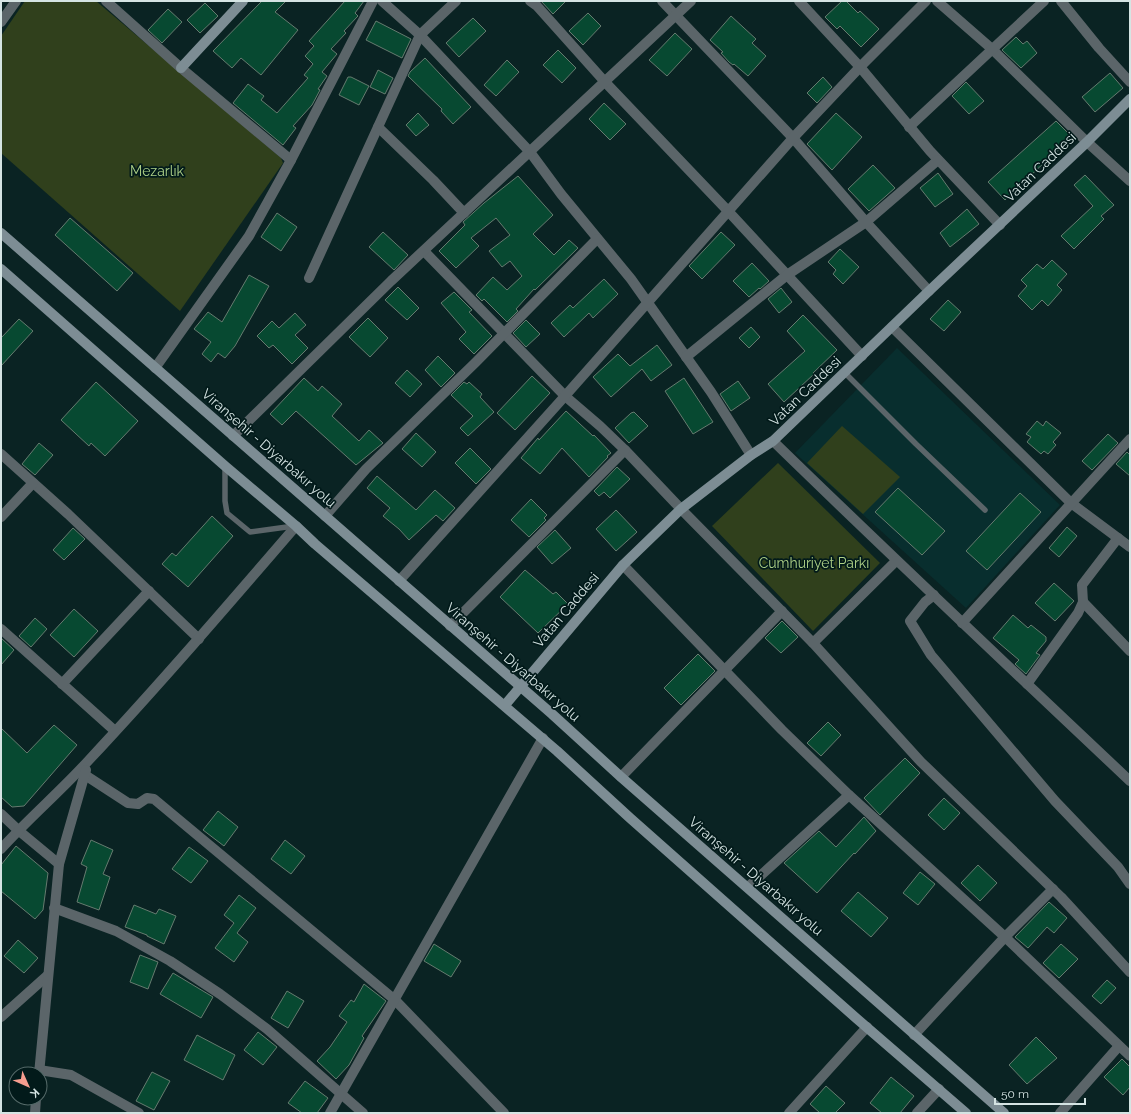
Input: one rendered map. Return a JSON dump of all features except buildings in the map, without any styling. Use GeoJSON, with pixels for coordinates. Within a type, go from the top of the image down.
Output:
{"type":"FeatureCollection","features":[{"type":"Feature","properties":{"kind":"main road"},"geometry":{"type":"LineString","coordinates":[[181,68],[243,1]]}},
{"type":"Feature","properties":{"kind":"main road","name":"Vatan Caddesi"},"geometry":{"type":"LineString","coordinates":[[505,705],[623,566],[681,509],[751,455],[773,441],[1087,142],[1130,99]]}},
{"type":"Feature","properties":{"kind":"main road","name":"Viranşehir - Diyarbakır yolu"},"geometry":{"type":"LineString","coordinates":[[1,233],[1004,1113]]}},
{"type":"Feature","properties":{"kind":"main road"},"geometry":{"type":"LineString","coordinates":[[1,269],[315,544],[543,738],[630,818],[966,1113]]}},
{"type":"Feature","properties":{"kind":"street"},"geometry":{"type":"LineString","coordinates":[[1,22],[16,1]]}},
{"type":"Feature","properties":{"kind":"street"},"geometry":{"type":"LineString","coordinates":[[155,368],[250,236],[373,1]]}},
{"type":"Feature","properties":{"kind":"street"},"geometry":{"type":"LineString","coordinates":[[382,1],[420,35],[530,152],[561,194],[631,279],[711,392],[751,455]]}},
{"type":"Feature","properties":{"kind":"street"},"geometry":{"type":"LineString","coordinates":[[309,278],[420,35],[456,1]]}},
{"type":"Feature","properties":{"kind":"street"},"geometry":{"type":"LineString","coordinates":[[530,1],[537,6],[605,82],[728,211],[862,356]]}},
{"type":"Feature","properties":{"kind":"street"},"geometry":{"type":"LineString","coordinates":[[662,1],[793,138],[866,222],[929,291]]}},
{"type":"Feature","properties":{"kind":"street"},"geometry":{"type":"LineString","coordinates":[[233,436],[391,281],[691,1]]}},
{"type":"Feature","properties":{"kind":"street"},"geometry":{"type":"LineString","coordinates":[[799,1],[860,67],[938,160],[1000,224]]}},
{"type":"Feature","properties":{"kind":"street"},"geometry":{"type":"LineString","coordinates":[[399,581],[566,396],[647,302],[793,138],[860,67],[926,1]]}},
{"type":"Feature","properties":{"kind":"street"},"geometry":{"type":"LineString","coordinates":[[937,1],[992,49],[1087,142],[1130,181]]}},
{"type":"Feature","properties":{"kind":"street"},"geometry":{"type":"LineString","coordinates":[[909,127],[1044,1]]}},
{"type":"Feature","properties":{"kind":"street"},"geometry":{"type":"LineString","coordinates":[[1061,1],[1099,48],[1130,82]]}},
{"type":"Feature","properties":{"kind":"street"},"geometry":{"type":"LineString","coordinates":[[109,2],[181,68],[291,160]]}},
{"type":"Feature","properties":{"kind":"street"},"geometry":{"type":"LineString","coordinates":[[378,127],[433,180],[464,214]]}},
{"type":"Feature","properties":{"kind":"street"},"geometry":{"type":"LineString","coordinates":[[686,357],[787,275],[866,222],[938,160]]}},
{"type":"Feature","properties":{"kind":"street"},"geometry":{"type":"LineString","coordinates":[[325,516],[366,469],[476,362],[597,239]]}},
{"type":"Feature","properties":{"kind":"street"},"geometry":{"type":"LineString","coordinates":[[424,251],[566,396],[625,450],[681,509],[813,642],[922,762],[1052,889],[1130,972]]}},
{"type":"Feature","properties":{"kind":"street"},"geometry":{"type":"LineString","coordinates":[[892,327],[1071,503],[1130,547]]}},
{"type":"Feature","properties":{"kind":"street"},"geometry":{"type":"LineString","coordinates":[[962,623],[1130,439]]}},
{"type":"Feature","properties":{"kind":"street"},"geometry":{"type":"LineString","coordinates":[[773,441],[896,561],[934,595],[1130,781]]}},
{"type":"Feature","properties":{"kind":"street"},"geometry":{"type":"LineString","coordinates":[[450,626],[625,450]]}},
{"type":"Feature","properties":{"kind":"street"},"geometry":{"type":"LineString","coordinates":[[1,454],[68,514],[199,639]]}},
{"type":"Feature","properties":{"kind":"street"},"geometry":{"type":"LineString","coordinates":[[1,517],[33,483]]}},
{"type":"Feature","properties":{"kind":"street"},"geometry":{"type":"LineString","coordinates":[[1,849],[18,830],[87,762],[199,639],[296,526]]}},
{"type":"Feature","properties":{"kind":"street"},"geometry":{"type":"LineString","coordinates":[[1027,684],[1078,613],[1083,602],[1082,585],[1118,538]]}},
{"type":"Feature","properties":{"kind":"street"},"geometry":{"type":"LineString","coordinates":[[813,642],[896,561]]}},
{"type":"Feature","properties":{"kind":"street"},"geometry":{"type":"LineString","coordinates":[[623,566],[782,730],[849,795],[1005,937],[1130,1056]]}},
{"type":"Feature","properties":{"kind":"street"},"geometry":{"type":"LineString","coordinates":[[62,684],[149,591]]}},
{"type":"Feature","properties":{"kind":"street"},"geometry":{"type":"LineString","coordinates":[[934,595],[925,602],[910,621],[931,655],[1055,801],[1129,879]]}},
{"type":"Feature","properties":{"kind":"street"},"geometry":{"type":"LineString","coordinates":[[1083,602],[1130,651]]}},
{"type":"Feature","properties":{"kind":"street"},"geometry":{"type":"LineString","coordinates":[[621,776],[782,611]]}},
{"type":"Feature","properties":{"kind":"street"},"geometry":{"type":"LineString","coordinates":[[1,629],[115,731]]}},
{"type":"Feature","properties":{"kind":"street"},"geometry":{"type":"LineString","coordinates":[[330,1113],[543,738]]}},
{"type":"Feature","properties":{"kind":"street"},"geometry":{"type":"LineString","coordinates":[[40,1066],[59,864],[85,775],[87,762]]}},
{"type":"Feature","properties":{"kind":"street"},"geometry":{"type":"LineString","coordinates":[[85,775],[128,803],[138,804],[147,798],[154,799],[394,1000],[504,1113]]}},
{"type":"Feature","properties":{"kind":"street"},"geometry":{"type":"LineString","coordinates":[[748,887],[849,795]]}},
{"type":"Feature","properties":{"kind":"street"},"geometry":{"type":"LineString","coordinates":[[1,814],[59,864]]}},
{"type":"Feature","properties":{"kind":"street"},"geometry":{"type":"LineString","coordinates":[[914,1034],[1052,889]]}},
{"type":"Feature","properties":{"kind":"street"},"geometry":{"type":"LineString","coordinates":[[54,908],[116,931],[170,961],[220,994],[267,1029],[364,1113]]}},
{"type":"Feature","properties":{"kind":"street"},"geometry":{"type":"LineString","coordinates":[[1,1017],[48,975]]}},
{"type":"Feature","properties":{"kind":"street"},"geometry":{"type":"LineString","coordinates":[[789,1113],[867,1027]]}},
{"type":"Feature","properties":{"kind":"street"},"geometry":{"type":"LineString","coordinates":[[1060,1113],[1119,1046]]}},
{"type":"Feature","properties":{"kind":"street"},"geometry":{"type":"LineString","coordinates":[[48,1073],[71,1075],[139,1113]]}},
{"type":"Feature","properties":{"kind":"street"},"geometry":{"type":"LineString","coordinates":[[917,1113],[939,1089]]}},
{"type":"Feature","properties":{"kind":"lane"},"geometry":{"type":"LineString","coordinates":[[845,373],[985,510]]}},
{"type":"Feature","properties":{"kind":"lane"},"geometry":{"type":"LineString","coordinates":[[225,466],[225,501],[227,513],[250,532],[296,526]]}},
{"type":"Feature","properties":{"kind":"shaded area"},"geometry":{"type":"Polygon","coordinates":[[[897,348],[1060,505],[966,608],[795,453],[897,348]]]}},
{"type":"Feature","properties":{"kind":"green space","name":"Mezarlık"},"geometry":{"type":"Polygon","coordinates":[[[25,1],[96,1],[281,158],[283,163],[180,311],[1,153],[1,36],[25,1]]]}},
{"type":"Feature","properties":{"kind":"green space"},"geometry":{"type":"Polygon","coordinates":[[[842,426],[900,477],[863,514],[807,463],[842,426]]]}},
{"type":"Feature","properties":{"kind":"green space","name":"Cumhuriyet Parkı"},"geometry":{"type":"Polygon","coordinates":[[[778,463],[880,563],[813,631],[712,526],[778,463]]]}}]}
